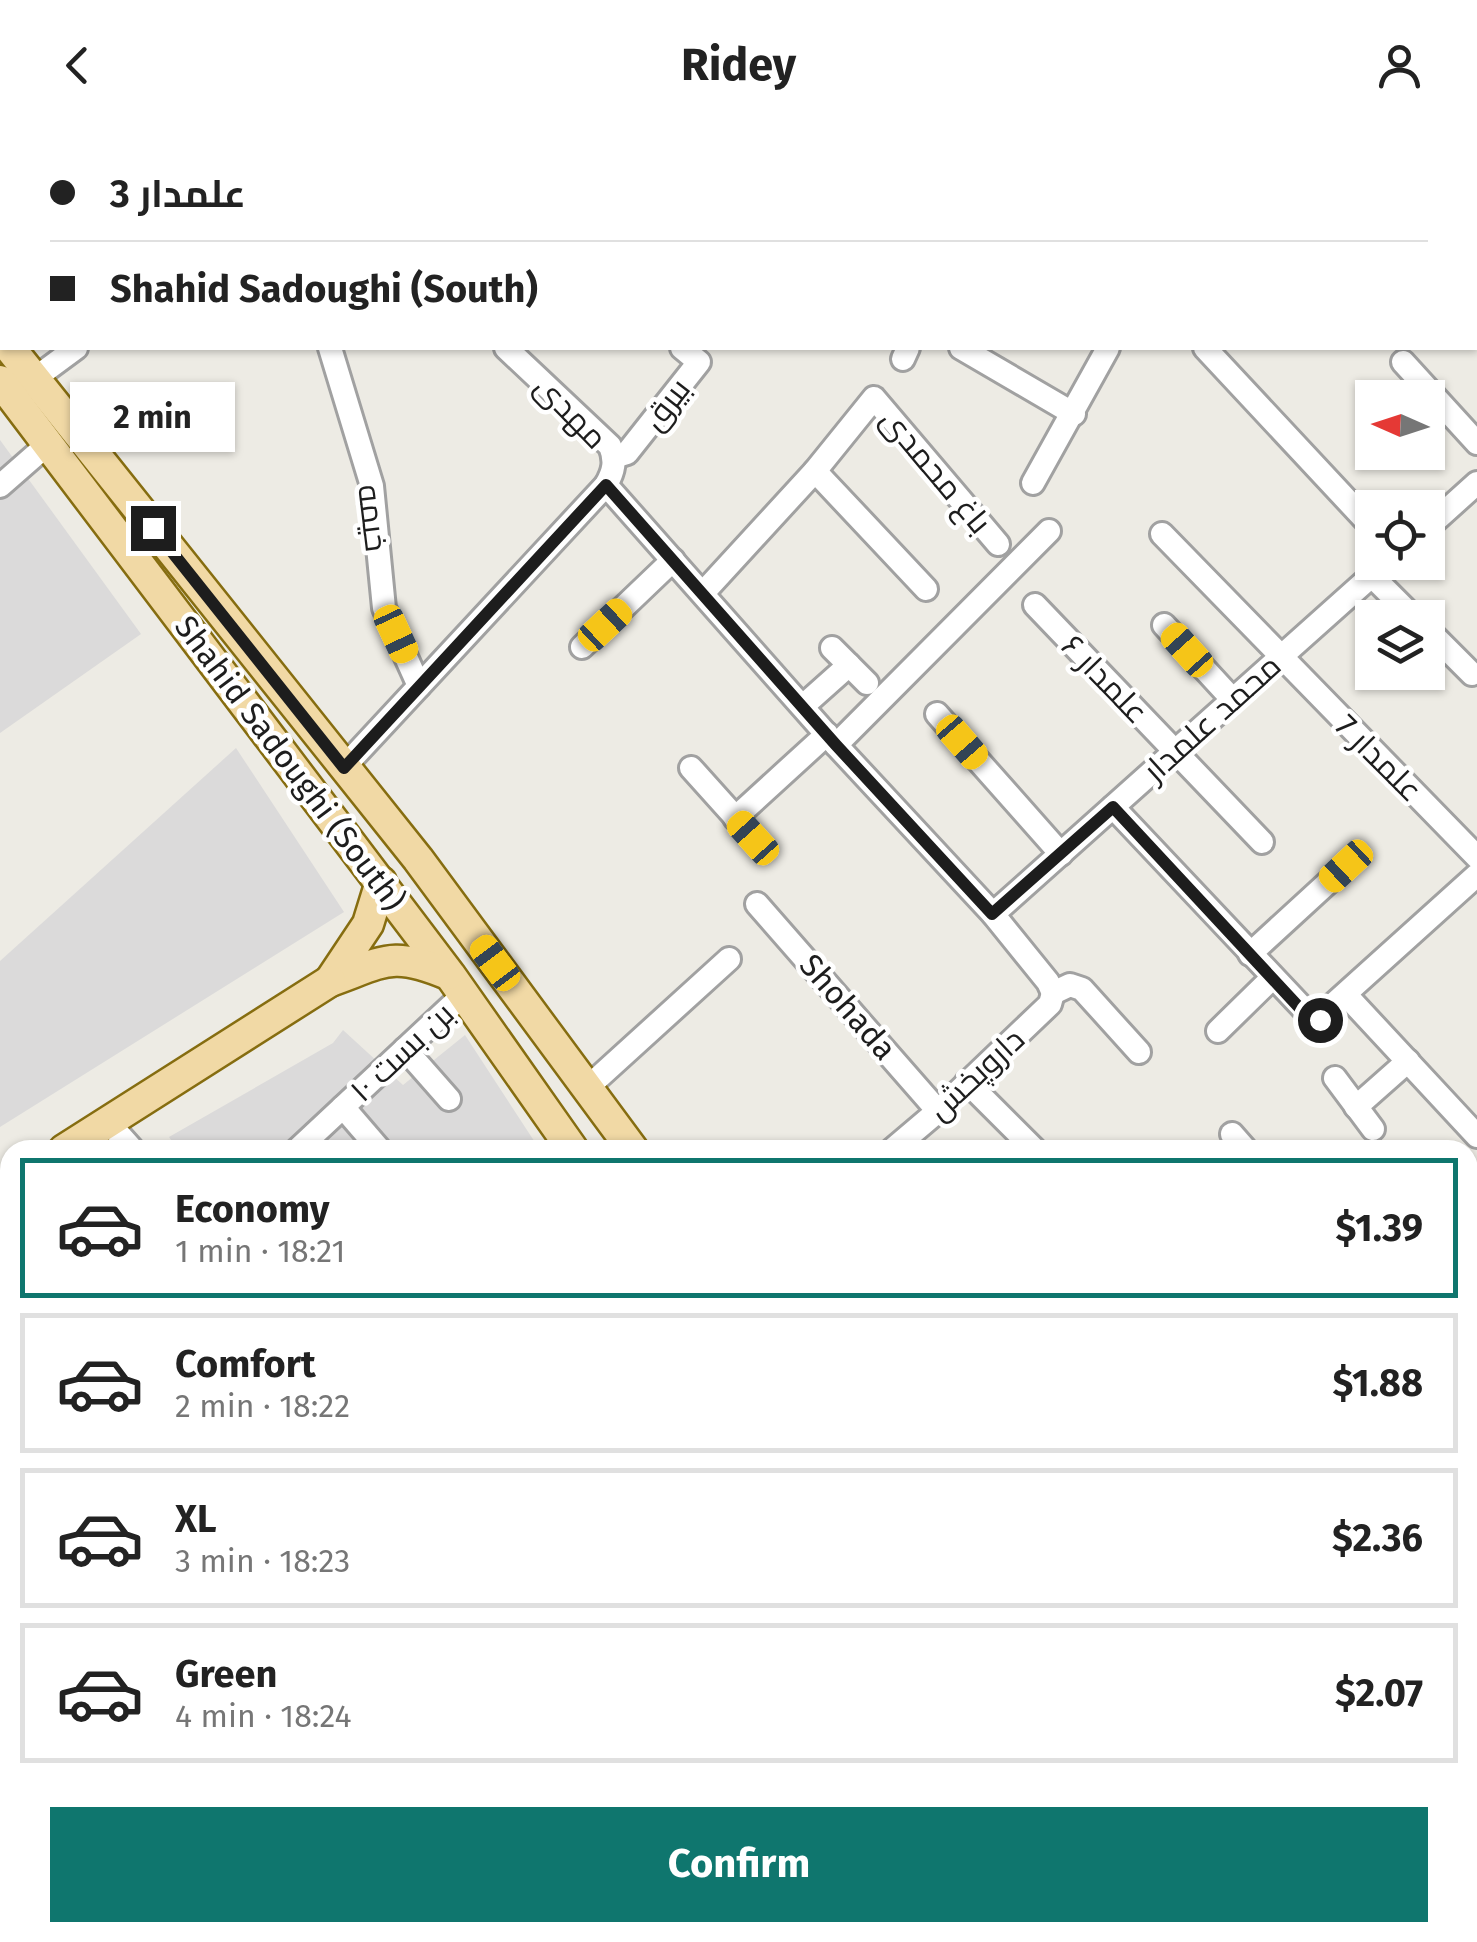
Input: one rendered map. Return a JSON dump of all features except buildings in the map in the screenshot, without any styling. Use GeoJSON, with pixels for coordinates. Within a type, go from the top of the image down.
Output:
{"type":"FeatureCollection","features":[{"type":"Feature","properties":{"kind":"main road","name":"Shahid Sadoughi (South)"},"geometry":{"type":"LineString","coordinates":[[12,350],[418,859],[627,1140]]}},
{"type":"Feature","properties":{"kind":"main road","name":"Shahid Sadoughi (South)"},"geometry":{"type":"LineString","coordinates":[[0,380],[381,882],[566,1140]]}},
{"type":"Feature","properties":{"kind":"main road"},"geometry":{"type":"LineString","coordinates":[[330,981],[368,924],[381,882]]}},
{"type":"Feature","properties":{"kind":"main road"},"geometry":{"type":"LineString","coordinates":[[80,1140],[330,981],[390,960],[412,959],[457,985]]}},
{"type":"Feature","properties":{"kind":"street"},"geometry":{"type":"LineString","coordinates":[[34,379],[73,350]]}},
{"type":"Feature","properties":{"kind":"street","name":"خیمه"},"geometry":{"type":"LineString","coordinates":[[331,350],[372,486],[384,608],[420,686]]}},
{"type":"Feature","properties":{"kind":"street","name":"بیرق"},"geometry":{"type":"LineString","coordinates":[[614,457],[627,453],[699,362],[684,350]]}},
{"type":"Feature","properties":{"kind":"street"},"geometry":{"type":"LineString","coordinates":[[965,350],[1074,414]]}},
{"type":"Feature","properties":{"kind":"street"},"geometry":{"type":"LineString","coordinates":[[1033,483],[1107,350]]}},
{"type":"Feature","properties":{"kind":"street"},"geometry":{"type":"LineString","coordinates":[[1207,350],[1355,508]]}},
{"type":"Feature","properties":{"kind":"street","name":"مهدی"},"geometry":{"type":"LineString","coordinates":[[517,351],[610,446],[613,472],[606,485]]}},
{"type":"Feature","properties":{"kind":"street"},"geometry":{"type":"LineString","coordinates":[[1403,362],[1477,444]]}},
{"type":"Feature","properties":{"kind":"street","name":"باغ محمدی"},"geometry":{"type":"LineString","coordinates":[[815,472],[874,398],[998,544]]}},
{"type":"Feature","properties":{"kind":"street"},"geometry":{"type":"LineString","coordinates":[[0,486],[48,444]]}},
{"type":"Feature","properties":{"kind":"street"},"geometry":{"type":"LineString","coordinates":[[704,594],[815,472],[926,589]]}},
{"type":"Feature","properties":{"kind":"street"},"geometry":{"type":"LineString","coordinates":[[344,768],[606,485],[992,914],[1053,993],[1070,985],[1082,990],[1139,1052]]}},
{"type":"Feature","properties":{"kind":"street"},"geometry":{"type":"LineString","coordinates":[[1445,515],[1472,497]]}},
{"type":"Feature","properties":{"kind":"street"},"geometry":{"type":"LineString","coordinates":[[736,818],[832,739],[1049,531]]}},
{"type":"Feature","properties":{"kind":"street","name":"علمدار 7"},"geometry":{"type":"LineString","coordinates":[[1162,534],[1477,858]]}},
{"type":"Feature","properties":{"kind":"street"},"geometry":{"type":"LineString","coordinates":[[582,647],[674,560]]}},
{"type":"Feature","properties":{"kind":"street","name":"محمد علمدار"},"geometry":{"type":"LineString","coordinates":[[992,914],[1369,580]]}},
{"type":"Feature","properties":{"kind":"street","name":"علمدار ۶"},"geometry":{"type":"LineString","coordinates":[[1035,606],[1262,842]]}},
{"type":"Feature","properties":{"kind":"street"},"geometry":{"type":"LineString","coordinates":[[1164,624],[1232,700]]}},
{"type":"Feature","properties":{"kind":"street"},"geometry":{"type":"LineString","coordinates":[[1445,647],[1472,674]]}},
{"type":"Feature","properties":{"kind":"street"},"geometry":{"type":"LineString","coordinates":[[804,706],[841,656],[868,684]]}},
{"type":"Feature","properties":{"kind":"street"},"geometry":{"type":"LineString","coordinates":[[936,714],[1060,854]]}},
{"type":"Feature","properties":{"kind":"street"},"geometry":{"type":"LineString","coordinates":[[691,768],[753,838]]}},
{"type":"Feature","properties":{"kind":"street"},"geometry":{"type":"LineString","coordinates":[[1113,807],[1314,1021],[1477,875]]}},
{"type":"Feature","properties":{"kind":"street"},"geometry":{"type":"LineString","coordinates":[[1250,954],[1346,866]]}},
{"type":"Feature","properties":{"kind":"street","name":"Shohada"},"geometry":{"type":"LineString","coordinates":[[757,904],[938,1111]]}},
{"type":"Feature","properties":{"kind":"street"},"geometry":{"type":"LineString","coordinates":[[588,1088],[729,959]]}},
{"type":"Feature","properties":{"kind":"street"},"geometry":{"type":"LineString","coordinates":[[1218,1031],[1272,978]]}},
{"type":"Feature","properties":{"kind":"street","name":"بن بست ۱۰"},"geometry":{"type":"LineString","coordinates":[[308,1140],[405,1049],[457,985]]}},
{"type":"Feature","properties":{"kind":"street","name":"داروپخش"},"geometry":{"type":"LineString","coordinates":[[904,1140],[1050,1004],[1053,993]]}},
{"type":"Feature","properties":{"kind":"street"},"geometry":{"type":"LineString","coordinates":[[1346,995],[1477,1136]]}},
{"type":"Feature","properties":{"kind":"street"},"geometry":{"type":"LineString","coordinates":[[405,1049],[449,1098]]}},
{"type":"Feature","properties":{"kind":"street"},"geometry":{"type":"LineString","coordinates":[[1356,1107],[1408,1061]]}},
{"type":"Feature","properties":{"kind":"street"},"geometry":{"type":"LineString","coordinates":[[1335,1078],[1373,1129]]}},
{"type":"Feature","properties":{"kind":"street"},"geometry":{"type":"LineString","coordinates":[[967,1082],[1024,1140]]}},
{"type":"Feature","properties":{"kind":"street"},"geometry":{"type":"LineString","coordinates":[[343,1107],[371,1140]]}},
{"type":"Feature","properties":{"kind":"street"},"geometry":{"type":"LineString","coordinates":[[108,1122],[125,1140]]}},
{"type":"Feature","properties":{"kind":"shaded area"},"geometry":{"type":"Polygon","coordinates":[[[0,440],[141,634],[0,733],[0,440]]]}},
{"type":"Feature","properties":{"kind":"shaded area"},"geometry":{"type":"Polygon","coordinates":[[[236,748],[344,912],[0,1127],[0,961],[236,748]]]}},
{"type":"Feature","properties":{"kind":"shaded area"},"geometry":{"type":"Polygon","coordinates":[[[343,1030],[403,1085],[465,1035],[533,1140],[169,1137],[333,1043],[343,1030]]]}},
{"type":"Feature","properties":{"kind":"route"},"geometry":{"type":"LineString","coordinates":[[153,528],[344,768],[606,485],[992,914],[1113,807],[1309,1018],[1320,1020]]}}]}
